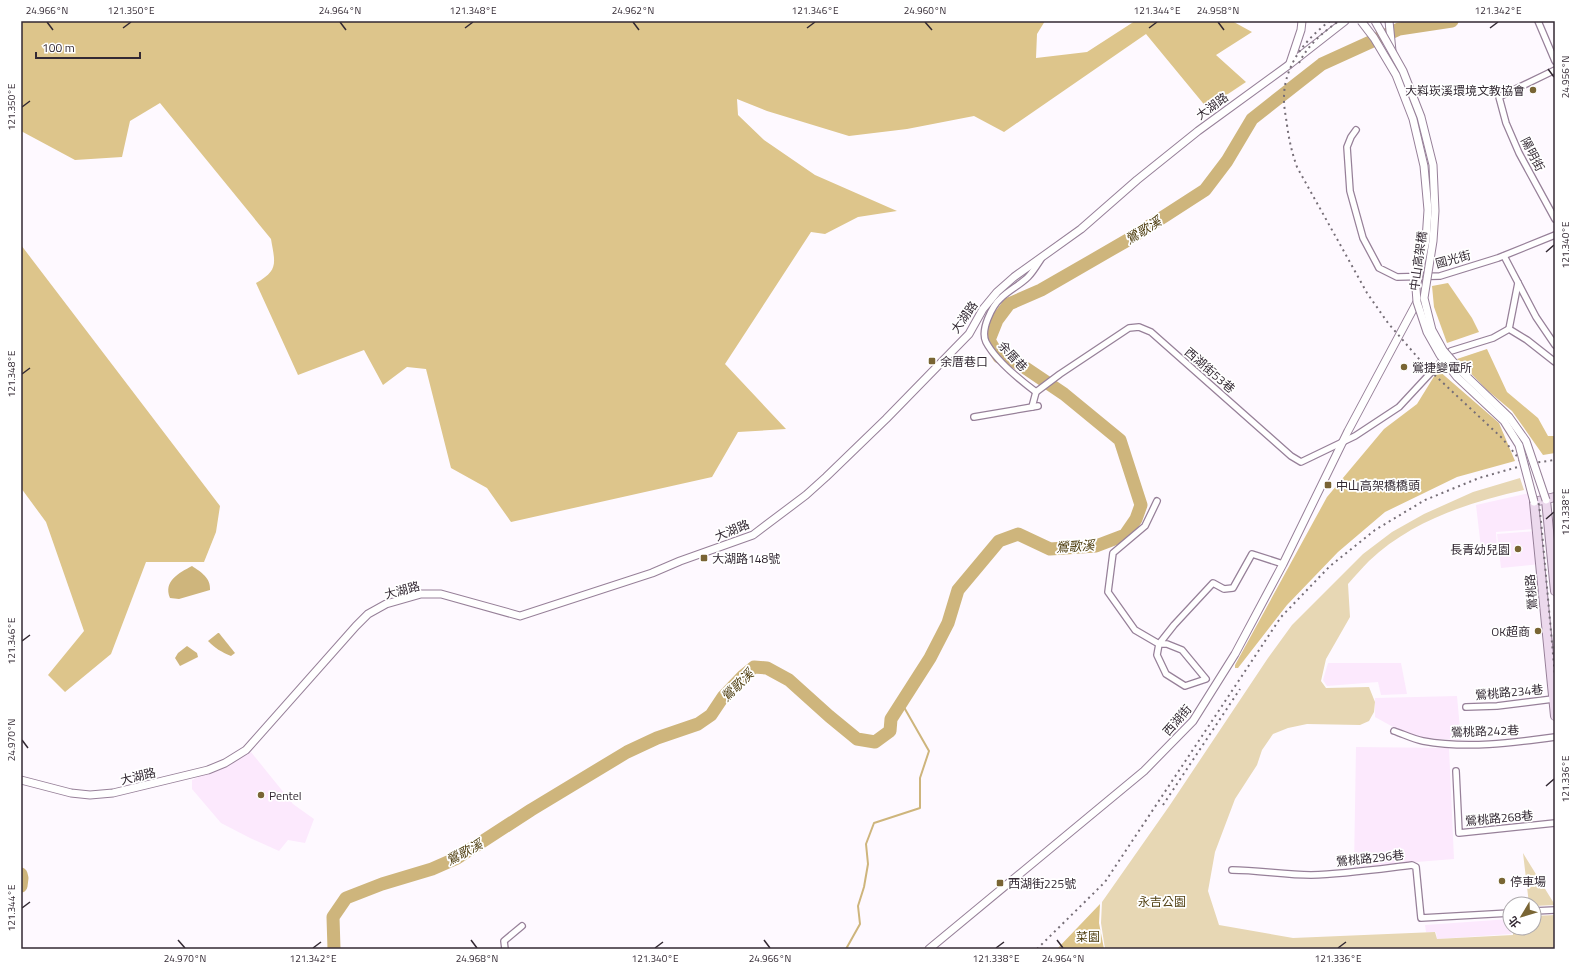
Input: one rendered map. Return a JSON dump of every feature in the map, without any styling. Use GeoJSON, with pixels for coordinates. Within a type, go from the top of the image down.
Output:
{"type":"FeatureCollection","features":[{"type":"Feature","properties":{"kind":"main road"},"geometry":{"type":"LineString","coordinates":[[1534,502],[1555,497]]}},
{"type":"Feature","properties":{"kind":"main road","name":"鶯桃路"},"geometry":{"type":"LineString","coordinates":[[1546,500],[1555,591]]}},
{"type":"Feature","properties":{"kind":"main road","name":"鶯桃路"},"geometry":{"type":"LineString","coordinates":[[1534,502],[1551,642],[1555,716]]}},
{"type":"Feature","properties":{"kind":"street"},"geometry":{"type":"LineString","coordinates":[[1290,64],[1301,30],[1302,21]]}},
{"type":"Feature","properties":{"kind":"street","name":"大湖路"},"geometry":{"type":"LineString","coordinates":[[21,780],[71,793],[90,795],[113,793],[201,772],[225,763],[246,750],[368,614],[386,604],[421,594],[441,594],[520,616],[652,573],[680,561],[753,535],[806,495],[846,459],[969,334],[982,309],[997,292],[1014,277],[1081,229],[1137,180],[1198,131],[1290,64],[1345,21]]}},
{"type":"Feature","properties":{"kind":"street","name":"中山高架橋"},"geometry":{"type":"LineString","coordinates":[[1361,21],[1374,38],[1396,75],[1413,119],[1424,166],[1428,210],[1426,240],[1416,288],[1420,300],[1432,330],[1443,350],[1462,372],[1509,417],[1526,441],[1546,500]]}},
{"type":"Feature","properties":{"kind":"street","name":"中山高架橋"},"geometry":{"type":"LineString","coordinates":[[1348,431],[1420,300],[1433,241],[1435,211],[1433,165],[1421,117],[1403,72],[1375,21]]}},
{"type":"Feature","properties":{"kind":"street"},"geometry":{"type":"LineString","coordinates":[[1389,21],[1392,51]]}},
{"type":"Feature","properties":{"kind":"street"},"geometry":{"type":"LineString","coordinates":[[1538,21],[1555,61]]}},
{"type":"Feature","properties":{"kind":"street","name":"陽明街"},"geometry":{"type":"LineString","coordinates":[[1555,70],[1499,96],[1506,123],[1519,153],[1555,218]]}},
{"type":"Feature","properties":{"kind":"street","name":"國光街"},"geometry":{"type":"LineString","coordinates":[[1356,130],[1347,147],[1350,191],[1363,238],[1379,268],[1397,277],[1440,276],[1504,256],[1555,235]]}},
{"type":"Feature","properties":{"kind":"street","name":"余厝巷"},"geometry":{"type":"LineString","coordinates":[[1037,392],[1018,378],[1001,361],[985,341],[985,328],[988,315],[1000,298],[1029,276],[1043,256]]}},
{"type":"Feature","properties":{"kind":"street"},"geometry":{"type":"LineString","coordinates":[[1504,256],[1536,317],[1555,345]]}},
{"type":"Feature","properties":{"kind":"street"},"geometry":{"type":"LineString","coordinates":[[1344,442],[1399,407],[1452,351],[1494,338],[1509,329],[1518,283]]}},
{"type":"Feature","properties":{"kind":"street","name":"中山高架橋"},"geometry":{"type":"LineString","coordinates":[[1420,300],[1427,332],[1440,355],[1457,377],[1504,421],[1519,445],[1534,502]]}},
{"type":"Feature","properties":{"kind":"street","name":"西湖街53巷"},"geometry":{"type":"LineString","coordinates":[[1037,392],[1060,374],[1129,328],[1139,327],[1151,332],[1291,456],[1301,462],[1344,442]]}},
{"type":"Feature","properties":{"kind":"street"},"geometry":{"type":"LineString","coordinates":[[1509,329],[1527,340],[1555,362]]}},
{"type":"Feature","properties":{"kind":"street"},"geometry":{"type":"LineString","coordinates":[[974,417],[1035,407],[1037,392]]}},
{"type":"Feature","properties":{"kind":"street","name":"西湖街"},"geometry":{"type":"LineString","coordinates":[[929,949],[1144,771],[1193,721],[1235,654],[1283,564],[1344,442],[1348,431]]}},
{"type":"Feature","properties":{"kind":"street"},"geometry":{"type":"LineString","coordinates":[[1157,501],[1145,526],[1114,553],[1108,592],[1135,630],[1159,644],[1167,644],[1182,650],[1206,679],[1185,686],[1166,674],[1157,655],[1159,644],[1174,625],[1213,583],[1224,589],[1233,588],[1252,554],[1283,564]]}},
{"type":"Feature","properties":{"kind":"street","name":"鶯桃路234巷"},"geometry":{"type":"LineString","coordinates":[[1466,707],[1497,706],[1554,699]]}},
{"type":"Feature","properties":{"kind":"street","name":"鶯桃路242巷"},"geometry":{"type":"LineString","coordinates":[[1394,731],[1422,740],[1458,745],[1494,744],[1555,738]]}},
{"type":"Feature","properties":{"kind":"street","name":"鶯桃路268巷"},"geometry":{"type":"LineString","coordinates":[[1456,771],[1460,833],[1555,823]]}},
{"type":"Feature","properties":{"kind":"street","name":"鶯桃路296巷"},"geometry":{"type":"LineString","coordinates":[[1232,870],[1254,870],[1310,875],[1338,874],[1412,865],[1416,867],[1421,918],[1502,913]]}},
{"type":"Feature","properties":{"kind":"street"},"geometry":{"type":"LineString","coordinates":[[1542,911],[1555,910]]}},
{"type":"Feature","properties":{"kind":"street"},"geometry":{"type":"LineString","coordinates":[[505,949],[504,941],[522,926]]}},
{"type":"Feature","properties":{"kind":"shaded area"},"geometry":{"type":"Polygon","coordinates":[[[1529,493],[1535,529],[1496,532],[1497,546],[1481,548],[1476,505],[1529,493]]]}},
{"type":"Feature","properties":{"kind":"shaded area","name":"長青幼兒園"},"geometry":{"type":"Polygon","coordinates":[[[1536,531],[1540,564],[1501,568],[1497,534],[1536,531]]]}},
{"type":"Feature","properties":{"kind":"shaded area"},"geometry":{"type":"Polygon","coordinates":[[[192,566],[202,573],[207,579],[210,590],[179,599],[170,598],[168,592],[170,582],[177,575],[192,566]]]}},
{"type":"Feature","properties":{"kind":"shaded area"},"geometry":{"type":"Polygon","coordinates":[[[218,633],[235,653],[231,656],[218,650],[208,641],[218,633]]]}},
{"type":"Feature","properties":{"kind":"shaded area"},"geometry":{"type":"Polygon","coordinates":[[[187,646],[197,653],[198,657],[180,666],[175,658],[178,653],[187,646]]]}},
{"type":"Feature","properties":{"kind":"shaded area"},"geometry":{"type":"Polygon","coordinates":[[[1328,663],[1401,663],[1407,694],[1381,695],[1378,682],[1327,686],[1323,680],[1328,663]]]}},
{"type":"Feature","properties":{"kind":"shaded area"},"geometry":{"type":"Polygon","coordinates":[[[1457,696],[1461,740],[1422,738],[1395,728],[1375,717],[1375,698],[1457,696]]]}},
{"type":"Feature","properties":{"kind":"shaded area"},"geometry":{"type":"Polygon","coordinates":[[[1356,747],[1449,748],[1454,859],[1354,867],[1356,747]]]}},
{"type":"Feature","properties":{"kind":"shaded area"},"geometry":{"type":"Polygon","coordinates":[[[251,752],[293,804],[314,819],[305,843],[288,840],[279,851],[250,838],[221,823],[192,789],[192,780],[251,752]]]}},
{"type":"Feature","properties":{"kind":"shaded area"},"geometry":{"type":"Polygon","coordinates":[[[1502,920],[1502,935],[1437,939],[1436,932],[1426,932],[1425,925],[1502,920]]]}},
{"type":"Feature","properties":{"kind":"green space"},"geometry":{"type":"Polygon","coordinates":[[[21,21],[1045,21],[1037,34],[1036,58],[1087,52],[1135,21],[1232,21],[1252,32],[1216,55],[1246,82],[1207,108],[1146,34],[1004,132],[974,116],[907,129],[849,136],[767,111],[737,99],[738,115],[764,140],[815,175],[897,211],[858,217],[825,234],[811,232],[725,364],[786,429],[738,432],[712,477],[511,522],[487,488],[451,468],[426,369],[407,367],[383,385],[364,350],[298,375],[256,283],[269,274],[274,265],[274,254],[271,239],[160,103],[130,121],[122,157],[75,160],[21,131],[21,21]]]}},
{"type":"Feature","properties":{"kind":"green space"},"geometry":{"type":"Polygon","coordinates":[[[21,245],[220,506],[216,532],[204,562],[146,562],[111,654],[65,692],[48,675],[84,631],[46,522],[21,488],[21,245]]]}},
{"type":"Feature","properties":{"kind":"green space"},"geometry":{"type":"Polygon","coordinates":[[[1448,283],[1472,318],[1479,332],[1447,343],[1434,307],[1432,286],[1448,283]]]}},
{"type":"Feature","properties":{"kind":"green space"},"geometry":{"type":"Polygon","coordinates":[[[1487,349],[1507,392],[1538,418],[1548,436],[1555,436],[1555,453],[1543,455],[1512,411],[1487,390],[1457,359],[1487,349]]]}},
{"type":"Feature","properties":{"kind":"green space"},"geometry":{"type":"Polygon","coordinates":[[[1438,370],[1499,423],[1515,461],[1457,477],[1385,512],[1338,552],[1287,605],[1238,668],[1235,668],[1235,665],[1327,497],[1384,429],[1417,404],[1438,370]]]}},
{"type":"Feature","properties":{"kind":"green space","name":"永吉公園"},"geometry":{"type":"Polygon","coordinates":[[[1520,478],[1524,490],[1462,507],[1422,524],[1385,547],[1369,561],[1348,584],[1350,617],[1326,659],[1321,681],[1326,688],[1369,687],[1375,702],[1374,712],[1369,721],[1360,725],[1307,724],[1288,728],[1273,734],[1262,750],[1257,765],[1235,799],[1215,852],[1208,891],[1219,925],[1293,938],[1435,932],[1437,939],[1502,936],[1542,936],[1542,916],[1555,915],[1555,949],[1105,949],[1101,923],[1102,902],[1170,805],[1268,658],[1292,625],[1363,554],[1392,532],[1424,514],[1473,492],[1520,478]]]}},
{"type":"Feature","properties":{"kind":"green space"},"geometry":{"type":"Polygon","coordinates":[[[1523,853],[1555,905],[1542,906],[1542,896],[1528,896],[1523,853]]]}},
{"type":"Feature","properties":{"kind":"green space","name":"菜園"},"geometry":{"type":"Polygon","coordinates":[[[1100,904],[1099,923],[1104,949],[1057,949],[1100,904]]]}},
{"type":"Feature","properties":{"kind":"waterway","name":"鶯歌溪"},"geometry":{"type":"LineString","coordinates":[[334,949],[333,917],[346,898],[382,884],[432,869],[457,858],[531,810],[627,752],[657,738],[698,724],[711,715],[723,697],[754,667],[767,668],[789,680],[857,739],[875,742],[890,731],[891,719],[930,658],[948,623],[958,590],[999,541],[1018,534],[1050,549],[1096,546],[1125,535],[1136,519],[1141,505],[1120,440],[1064,394],[1018,363],[999,357],[989,340],[997,320],[1009,304],[1041,290],[1126,241],[1205,190],[1227,161],[1252,119],[1322,64],[1399,29],[1452,21]]}},
{"type":"Feature","properties":{"kind":"waterway"},"geometry":{"type":"LineString","coordinates":[[846,949],[860,924],[858,906],[864,887],[868,864],[866,844],[874,823],[920,808],[920,778],[929,751],[901,702]]}},
{"type":"Feature","properties":{"kind":"waterway","name":"鶯歌溪"},"geometry":{"type":"LineString","coordinates":[[21,874],[21,886]]}},
{"type":"Feature","properties":{"kind":"railway"},"geometry":{"type":"LineString","coordinates":[[1330,21],[1304,45],[1297,55],[1287,76],[1284,106],[1290,141],[1297,167],[1367,293],[1388,323],[1426,367],[1502,438],[1516,455],[1529,475],[1539,505],[1555,676]]}},
{"type":"Feature","properties":{"kind":"railway"},"geometry":{"type":"LineString","coordinates":[[1299,63],[1316,39],[1339,21]]}},
{"type":"Feature","properties":{"kind":"railway"},"geometry":{"type":"LineString","coordinates":[[1037,949],[1105,882],[1281,617],[1330,566],[1375,530],[1425,500],[1479,478],[1532,463],[1555,460]]}},
{"type":"Feature","properties":{"kind":"railway"},"geometry":{"type":"LineString","coordinates":[[1163,805],[1240,689]]}},
{"type":"Feature","properties":{"kind":"place","name":"大嵙崁溪環境文教協會"},"geometry":{"type":"Point","coordinates":[1533,90]}},
{"type":"Feature","properties":{"kind":"place","name":"余厝巷口"},"geometry":{"type":"Point","coordinates":[932,361]}},
{"type":"Feature","properties":{"kind":"place","name":"鶯捷變電所"},"geometry":{"type":"Point","coordinates":[1404,367]}},
{"type":"Feature","properties":{"kind":"place","name":"中山高架橋橋頭"},"geometry":{"type":"Point","coordinates":[1328,485]}},
{"type":"Feature","properties":{"kind":"place","name":"長青幼兒園"},"geometry":{"type":"Point","coordinates":[1518,549]}},
{"type":"Feature","properties":{"kind":"place","name":"大湖路148號"},"geometry":{"type":"Point","coordinates":[704,558]}},
{"type":"Feature","properties":{"kind":"place","name":"OK超商"},"geometry":{"type":"Point","coordinates":[1538,631]}},
{"type":"Feature","properties":{"kind":"place","name":"Pentel"},"geometry":{"type":"Point","coordinates":[261,795]}},
{"type":"Feature","properties":{"kind":"place","name":"停車場"},"geometry":{"type":"Point","coordinates":[1502,881]}},
{"type":"Feature","properties":{"kind":"place","name":"西湖街225號"},"geometry":{"type":"Point","coordinates":[1000,883]}}]}
